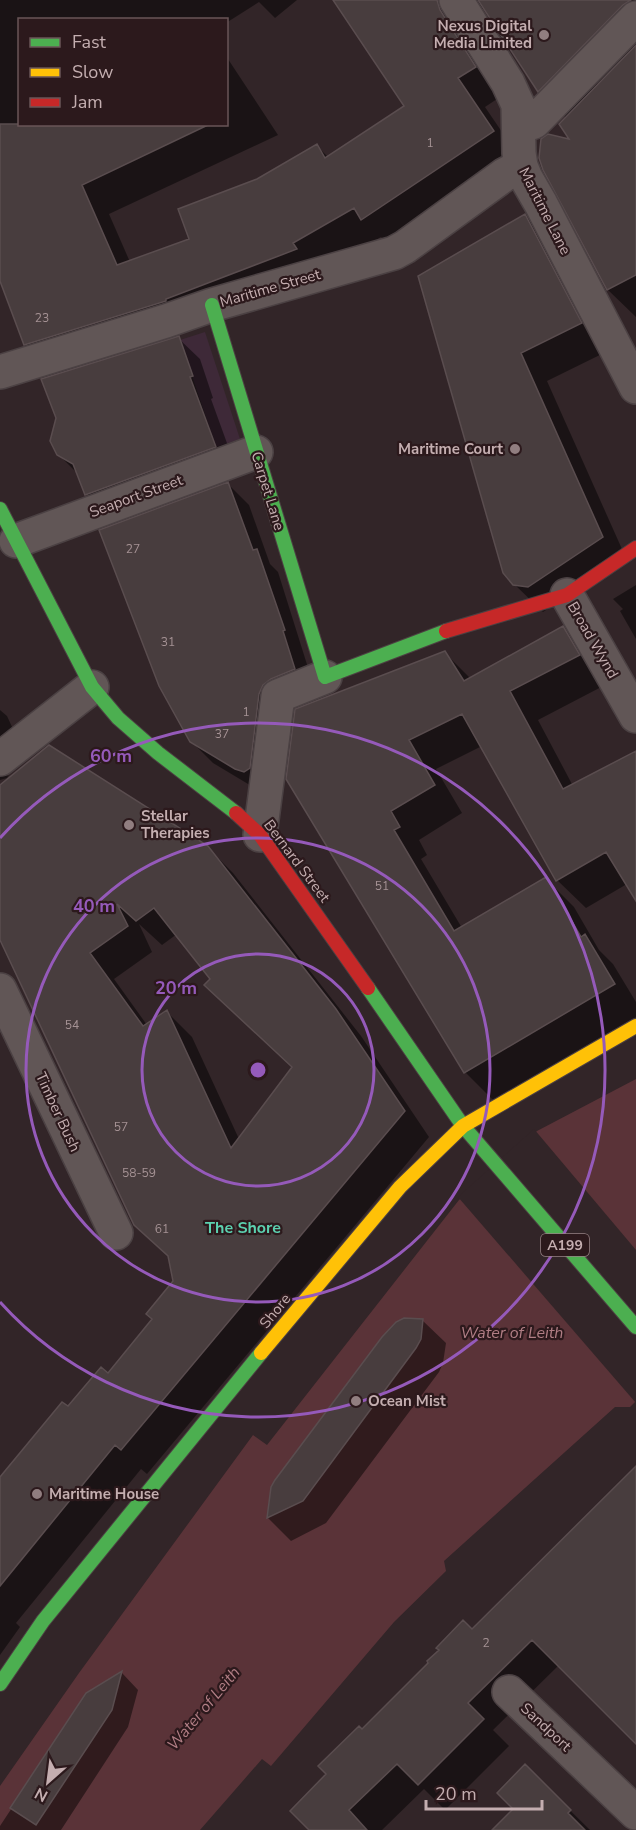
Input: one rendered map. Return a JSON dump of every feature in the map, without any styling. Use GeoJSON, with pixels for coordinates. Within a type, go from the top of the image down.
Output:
{"type":"FeatureCollection","features":[{"type":"Feature","properties":{"kind":"street","name":"Maritime Lane"},"geometry":{"type":"LineString","coordinates":[[456,0],[508,83],[518,105],[519,153],[526,178],[636,387]]}},
{"type":"Feature","properties":{"kind":"street"},"geometry":{"type":"LineString","coordinates":[[519,127],[534,122],[636,18]]}},
{"type":"Feature","properties":{"kind":"street","name":"Maritime Street"},"geometry":{"type":"LineString","coordinates":[[0,372],[212,305],[394,253],[504,174],[521,166]]}},
{"type":"Feature","properties":{"kind":"street","name":"Carpet Lane"},"geometry":{"type":"LineString","coordinates":[[212,305],[325,677]]}},
{"type":"Feature","properties":{"kind":"street","name":"Seaport Street"},"geometry":{"type":"LineString","coordinates":[[15,540],[256,453]]}},
{"type":"Feature","properties":{"kind":"street","name":"Bernard Street"},"geometry":{"type":"LineString","coordinates":[[0,509],[92,687],[117,718],[158,753],[230,808],[260,836],[284,867],[463,1126],[636,1327]]}},
{"type":"Feature","properties":{"kind":"street"},"geometry":{"type":"LineString","coordinates":[[260,836],[278,696],[436,634],[567,595],[636,548]]}},
{"type":"Feature","properties":{"kind":"street","name":"Broad Wynd"},"geometry":{"type":"LineString","coordinates":[[567,595],[636,716]]}},
{"type":"Feature","properties":{"kind":"street"},"geometry":{"type":"LineString","coordinates":[[0,759],[92,687]]}},
{"type":"Feature","properties":{"kind":"street","name":"Timber Bush"},"geometry":{"type":"LineString","coordinates":[[0,990],[116,1233]]}},
{"type":"Feature","properties":{"kind":"street","name":"Shore"},"geometry":{"type":"LineString","coordinates":[[0,1684],[43,1621],[311,1292],[400,1187],[463,1126],[636,1026]]}},
{"type":"Feature","properties":{"kind":"street","name":"Sandport"},"geometry":{"type":"LineString","coordinates":[[509,1692],[636,1813]]}},
{"type":"Feature","properties":{"kind":"shaded area"},"geometry":{"type":"Polygon","coordinates":[[[205,332],[240,439],[216,447],[180,340],[205,332]]]}},
{"type":"Feature","properties":{"kind":"water","name":"Water of Leith"},"geometry":{"type":"Polygon","coordinates":[[[636,1079],[636,1401],[630,1407],[615,1407],[444,1561],[446,1571],[394,1622],[271,1766],[262,1759],[200,1830],[0,1830],[0,1786],[79,1673],[253,1435],[267,1445],[459,1200],[537,1131],[636,1079]]]}},
{"type":"Feature","properties":{"kind":"pier"},"geometry":{"type":"Polygon","coordinates":[[[534,1129],[636,1250],[636,1403],[458,1197],[534,1129]]]}},
{"type":"Feature","properties":{"kind":"building"},"geometry":{"type":"Polygon","coordinates":[[[333,0],[437,0],[440,10],[476,67],[458,78],[494,131],[361,220],[354,208],[293,243],[297,249],[166,299],[166,301],[24,345],[0,281],[0,124],[18,124],[18,126],[206,126],[82,185],[117,265],[189,239],[178,209],[257,179],[317,144],[325,158],[404,106],[333,0]]]}},
{"type":"Feature","properties":{"kind":"building","name":"Nexus Digital Media Limited"},"geometry":{"type":"Polygon","coordinates":[[[478,0],[631,0],[623,5],[538,92],[478,0]]]}},
{"type":"Feature","properties":{"kind":"building"},"geometry":{"type":"Polygon","coordinates":[[[636,45],[636,275],[607,290],[543,170],[539,158],[541,139],[548,134],[569,139],[559,124],[636,45]]]}},
{"type":"Feature","properties":{"kind":"building","name":"Maritime Court"},"geometry":{"type":"Polygon","coordinates":[[[525,214],[582,323],[521,353],[603,537],[528,587],[513,585],[503,573],[418,276],[525,214]]]}},
{"type":"Feature","properties":{"kind":"building"},"geometry":{"type":"Polygon","coordinates":[[[179,336],[193,376],[190,377],[216,447],[85,495],[73,464],[57,455],[50,441],[56,418],[41,379],[179,336]]]}},
{"type":"Feature","properties":{"kind":"building"},"geometry":{"type":"Polygon","coordinates":[[[228,482],[253,550],[257,549],[285,630],[283,631],[295,669],[263,685],[259,694],[250,768],[244,772],[190,742],[159,686],[99,530],[228,482]]]}},
{"type":"Feature","properties":{"kind":"building"},"geometry":{"type":"Polygon","coordinates":[[[563,626],[580,655],[510,691],[563,789],[636,751],[636,901],[606,852],[556,881],[462,714],[409,740],[435,785],[391,811],[400,827],[394,830],[454,931],[546,877],[581,937],[585,934],[615,984],[464,1073],[286,779],[295,709],[445,651],[464,681],[563,626]]]}},
{"type":"Feature","properties":{"kind":"building"},"geometry":{"type":"Polygon","coordinates":[[[49,745],[208,846],[336,1009],[405,1111],[121,1450],[115,1445],[0,1586],[0,1477],[62,1402],[68,1406],[101,1367],[108,1373],[152,1319],[146,1314],[173,1281],[168,1256],[134,1225],[0,940],[0,785],[49,745]],[[117,904],[128,926],[90,953],[143,1026],[167,1010],[231,1148],[292,1067],[204,985],[210,979],[154,908],[136,921],[117,904]]]}},
{"type":"Feature","properties":{"kind":"building","name":"Ocean Mist"},"geometry":{"type":"Polygon","coordinates":[[[404,1318],[423,1319],[421,1339],[416,1348],[303,1501],[267,1518],[271,1487],[275,1480],[382,1337],[396,1322],[404,1318]]]}},
{"type":"Feature","properties":{"kind":"building"},"geometry":{"type":"Polygon","coordinates":[[[636,1466],[636,1744],[532,1640],[468,1703],[484,1719],[418,1785],[397,1764],[349,1810],[367,1830],[309,1830],[290,1811],[326,1774],[318,1766],[359,1726],[362,1729],[428,1663],[427,1661],[439,1650],[436,1648],[463,1620],[472,1629],[636,1466]]]}},
{"type":"Feature","properties":{"kind":"building"},"geometry":{"type":"Polygon","coordinates":[[[122,1671],[112,1710],[36,1825],[10,1808],[86,1693],[122,1671]]]}},
{"type":"Feature","properties":{"kind":"building"},"geometry":{"type":"Polygon","coordinates":[[[525,1764],[571,1810],[568,1813],[585,1830],[492,1830],[513,1809],[497,1793],[525,1764]]]}},
{"type":"Feature","properties":{"kind":"traffic: fast"},"geometry":{"type":"LineString","coordinates":[[212,305],[325,677],[446,631]]}},
{"type":"Feature","properties":{"kind":"traffic: fast"},"geometry":{"type":"LineString","coordinates":[[0,509],[92,687],[118,718],[158,753],[236,813]]}},
{"type":"Feature","properties":{"kind":"traffic: fast"},"geometry":{"type":"LineString","coordinates":[[368,988],[463,1126],[636,1327]]}},
{"type":"Feature","properties":{"kind":"traffic: fast"},"geometry":{"type":"LineString","coordinates":[[0,1684],[43,1621],[261,1353]]}},
{"type":"Feature","properties":{"kind":"traffic: slow"},"geometry":{"type":"LineString","coordinates":[[261,1353],[400,1187],[463,1126],[636,1026]]}},
{"type":"Feature","properties":{"kind":"traffic: jam"},"geometry":{"type":"LineString","coordinates":[[446,631],[567,595],[636,548]]}},
{"type":"Feature","properties":{"kind":"traffic: jam"},"geometry":{"type":"LineString","coordinates":[[236,813],[260,835],[368,988]]}},
{"type":"Feature","properties":{"kind":"place","name":"Nexus Digital Media Limited"},"geometry":{"type":"Point","coordinates":[544,35]}},
{"type":"Feature","properties":{"kind":"place","name":"Maritime Court"},"geometry":{"type":"Point","coordinates":[515,449]}},
{"type":"Feature","properties":{"kind":"place","name":"Stellar Therapies"},"geometry":{"type":"Point","coordinates":[129,825]}},
{"type":"Feature","properties":{"kind":"place","name":"Ocean Mist"},"geometry":{"type":"Point","coordinates":[356,1401]}},
{"type":"Feature","properties":{"kind":"place","name":"Maritime House"},"geometry":{"type":"Point","coordinates":[37,1494]}},
{"type":"Feature","properties":{"kind":"district","name":"The Shore"},"geometry":{"type":"Point","coordinates":[243,1227]}}]}
